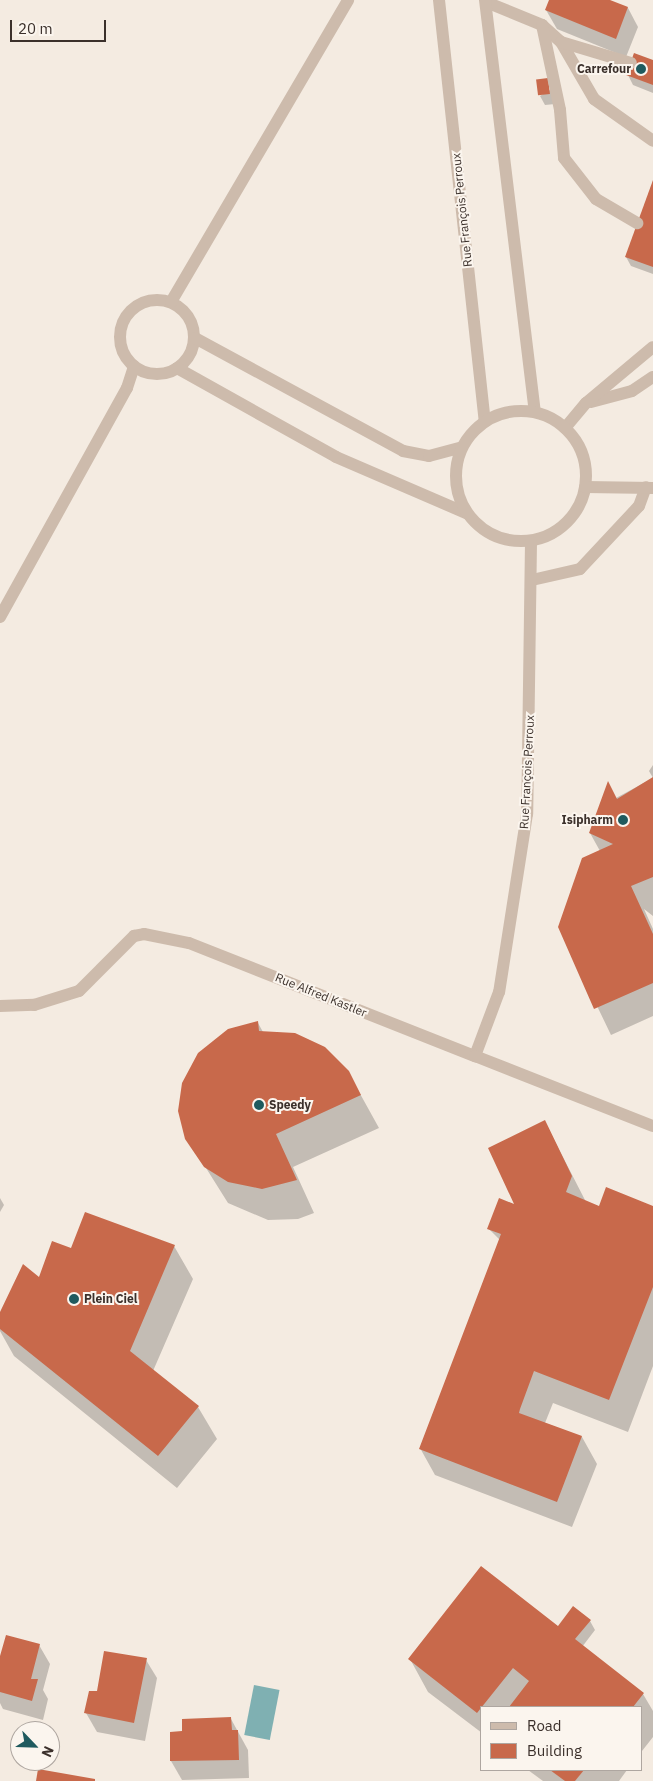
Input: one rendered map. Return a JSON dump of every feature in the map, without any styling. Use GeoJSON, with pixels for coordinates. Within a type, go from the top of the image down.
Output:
{"type":"FeatureCollection","features":[{"type":"Feature","properties":{"kind":"street"},"geometry":{"type":"LineString","coordinates":[[333,24],[339,0]]}},
{"type":"Feature","properties":{"kind":"street"},"geometry":{"type":"LineString","coordinates":[[171,302],[348,0]]}},
{"type":"Feature","properties":{"kind":"street","name":"Rue François Perroux"},"geometry":{"type":"LineString","coordinates":[[438,0],[485,421]]}},
{"type":"Feature","properties":{"kind":"street"},"geometry":{"type":"LineString","coordinates":[[534,412],[485,1],[542,25],[561,42],[594,99],[653,141]]}},
{"type":"Feature","properties":{"kind":"street"},"geometry":{"type":"LineString","coordinates":[[542,25],[560,110],[564,158],[596,199],[637,223]]}},
{"type":"Feature","properties":{"kind":"street"},"geometry":{"type":"LineString","coordinates":[[561,42],[630,63]]}},
{"type":"Feature","properties":{"kind":"street"},"geometry":{"type":"LineString","coordinates":[[171,302],[188,316],[195,338],[187,360],[178,368],[156,374],[134,366],[121,346],[123,322],[139,304],[171,302]]}},
{"type":"Feature","properties":{"kind":"street"},"geometry":{"type":"LineString","coordinates":[[195,338],[403,451],[429,456],[462,447]]}},
{"type":"Feature","properties":{"kind":"street"},"geometry":{"type":"LineString","coordinates":[[565,428],[586,403],[653,347]]}},
{"type":"Feature","properties":{"kind":"street"},"geometry":{"type":"LineString","coordinates":[[0,617],[127,388],[134,366]]}},
{"type":"Feature","properties":{"kind":"street"},"geometry":{"type":"LineString","coordinates":[[178,368],[336,456],[466,513],[492,536],[531,542],[556,532],[572,518],[586,486],[579,446],[565,428],[534,412],[506,412],[485,421],[462,447],[455,485],[466,513]]}},
{"type":"Feature","properties":{"kind":"street"},"geometry":{"type":"LineString","coordinates":[[586,403],[632,392],[653,377]]}},
{"type":"Feature","properties":{"kind":"street"},"geometry":{"type":"LineString","coordinates":[[532,580],[580,569],[639,506],[649,488],[586,486]]}},
{"type":"Feature","properties":{"kind":"street","name":"Rue François Perroux"},"geometry":{"type":"LineString","coordinates":[[475,1056],[499,992],[527,814],[532,580],[531,542]]}},
{"type":"Feature","properties":{"kind":"street","name":"Rue Alfred Kastler"},"geometry":{"type":"LineString","coordinates":[[0,1006],[34,1005],[79,991],[129,940],[144,934],[190,943],[653,1126]]}},
{"type":"Feature","properties":{"kind":"water"},"geometry":{"type":"Polygon","coordinates":[[[254,1685],[280,1690],[270,1740],[244,1735],[254,1685]]]}},
{"type":"Feature","properties":{"kind":"building"},"geometry":{"type":"Polygon","coordinates":[[[549,0],[610,0],[628,7],[616,39],[545,10],[549,0]]]}},
{"type":"Feature","properties":{"kind":"building","name":"Carrefour"},"geometry":{"type":"Polygon","coordinates":[[[634,53],[653,60],[653,85],[626,75],[634,53]]]}},
{"type":"Feature","properties":{"kind":"building"},"geometry":{"type":"Polygon","coordinates":[[[548,78],[550,94],[538,95],[536,79],[548,78]]]}},
{"type":"Feature","properties":{"kind":"building"},"geometry":{"type":"Polygon","coordinates":[[[653,180],[653,267],[625,257],[653,180]]]}},
{"type":"Feature","properties":{"kind":"building"},"geometry":{"type":"Polygon","coordinates":[[[653,777],[653,877],[631,886],[653,934],[653,983],[594,1009],[558,927],[582,858],[613,844],[589,833],[608,781],[617,799],[653,777]]]}},
{"type":"Feature","properties":{"kind":"building","name":"Speedy"},"geometry":{"type":"Polygon","coordinates":[[[258,1021],[259,1031],[295,1033],[325,1047],[349,1071],[361,1095],[276,1134],[297,1180],[262,1189],[228,1182],[204,1167],[185,1139],[178,1111],[182,1083],[198,1053],[228,1029],[258,1021]]]}},
{"type":"Feature","properties":{"kind":"building"},"geometry":{"type":"Polygon","coordinates":[[[545,1120],[572,1176],[566,1192],[599,1206],[606,1187],[653,1206],[653,1287],[609,1400],[534,1371],[520,1409],[519,1413],[582,1436],[557,1502],[419,1449],[501,1234],[487,1229],[499,1198],[514,1204],[488,1148],[545,1120]]]}},
{"type":"Feature","properties":{"kind":"building"},"geometry":{"type":"Polygon","coordinates":[[[85,1212],[175,1245],[130,1351],[199,1406],[158,1456],[0,1329],[0,1312],[23,1264],[39,1277],[52,1241],[71,1248],[85,1212]]]}},
{"type":"Feature","properties":{"kind":"building"},"geometry":{"type":"Polygon","coordinates":[[[481,1566],[558,1626],[573,1606],[591,1620],[575,1639],[644,1693],[634,1706],[510,1706],[529,1681],[513,1668],[483,1706],[480,1706],[477,1713],[408,1659],[481,1566]]]}},
{"type":"Feature","properties":{"kind":"building"},"geometry":{"type":"Polygon","coordinates":[[[6,1635],[40,1644],[31,1679],[38,1679],[32,1701],[0,1692],[0,1656],[6,1635]]]}},
{"type":"Feature","properties":{"kind":"building"},"geometry":{"type":"Polygon","coordinates":[[[104,1651],[147,1658],[134,1723],[84,1713],[89,1691],[97,1691],[104,1651]]]}},
{"type":"Feature","properties":{"kind":"building"},"geometry":{"type":"Polygon","coordinates":[[[231,1717],[232,1730],[238,1730],[239,1760],[170,1761],[170,1732],[182,1731],[182,1719],[231,1717]]]}},
{"type":"Feature","properties":{"kind":"building"},"geometry":{"type":"Polygon","coordinates":[[[38,1771],[49,1771],[95,1779],[95,1781],[36,1781],[38,1771]]]}},
{"type":"Feature","properties":{"kind":"building"},"geometry":{"type":"Polygon","coordinates":[[[551,1771],[583,1771],[575,1781],[565,1781],[551,1771]]]}},
{"type":"Feature","properties":{"kind":"place","name":"Carrefour"},"geometry":{"type":"Point","coordinates":[641,69]}},
{"type":"Feature","properties":{"kind":"place","name":"Isipharm"},"geometry":{"type":"Point","coordinates":[623,820]}},
{"type":"Feature","properties":{"kind":"place","name":"Speedy"},"geometry":{"type":"Point","coordinates":[259,1105]}},
{"type":"Feature","properties":{"kind":"place","name":"Plein Ciel"},"geometry":{"type":"Point","coordinates":[74,1299]}}]}
